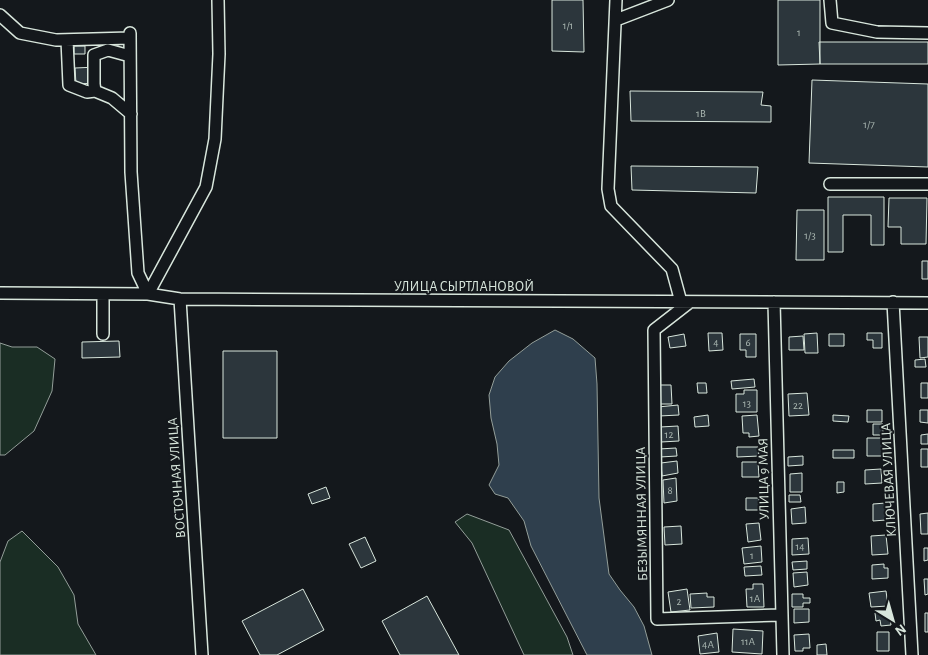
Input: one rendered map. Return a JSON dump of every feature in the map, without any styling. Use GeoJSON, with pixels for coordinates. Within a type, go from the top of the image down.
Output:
{"type":"FeatureCollection","features":[{"type":"Feature","properties":{"kind":"street"},"geometry":{"type":"LineString","coordinates":[[148,294],[206,187],[215,139],[219,54],[218,0]]}},
{"type":"Feature","properties":{"kind":"street"},"geometry":{"type":"LineString","coordinates":[[616,0],[608,189],[611,206],[672,269],[685,302]]}},
{"type":"Feature","properties":{"kind":"street"},"geometry":{"type":"LineString","coordinates":[[616,20],[668,0]]}},
{"type":"Feature","properties":{"kind":"street"},"geometry":{"type":"LineString","coordinates":[[830,0],[832,23],[877,32],[928,33]]}},
{"type":"Feature","properties":{"kind":"street"},"geometry":{"type":"LineString","coordinates":[[0,15],[20,34],[56,40],[130,35],[131,172],[138,273],[148,294]]}},
{"type":"Feature","properties":{"kind":"street"},"geometry":{"type":"LineString","coordinates":[[67,40],[69,85],[87,92],[95,90],[112,98],[131,114]]}},
{"type":"Feature","properties":{"kind":"street"},"geometry":{"type":"LineString","coordinates":[[95,90],[94,55],[108,50],[130,56]]}},
{"type":"Feature","properties":{"kind":"street"},"geometry":{"type":"LineString","coordinates":[[830,184],[928,184]]}},
{"type":"Feature","properties":{"kind":"street","name":"УЛИЦА СЫРТЛАНОВОЙ"},"geometry":{"type":"LineString","coordinates":[[0,293],[148,294],[180,299],[928,303]]}},
{"type":"Feature","properties":{"kind":"street"},"geometry":{"type":"LineString","coordinates":[[103,294],[103,334]]}},
{"type":"Feature","properties":{"kind":"street","name":"ВОСТОЧНАЯ УЛИЦА"},"geometry":{"type":"LineString","coordinates":[[180,299],[202,655]]}},
{"type":"Feature","properties":{"kind":"street","name":"БЕЗЫМЯННАЯ УЛИЦА"},"geometry":{"type":"LineString","coordinates":[[685,302],[654,330],[657,619],[781,615]]}},
{"type":"Feature","properties":{"kind":"street","name":"УЛИЦА 9 МАЯ"},"geometry":{"type":"LineString","coordinates":[[774,302],[783,655]]}},
{"type":"Feature","properties":{"kind":"street","name":"КЛЮЧЕВАЯ УЛИЦА"},"geometry":{"type":"LineString","coordinates":[[893,302],[912,655]]}},
{"type":"Feature","properties":{"kind":"green space"},"geometry":{"type":"Polygon","coordinates":[[[0,343],[12,347],[37,347],[55,359],[52,391],[34,431],[5,455],[0,455],[0,343]]]}},
{"type":"Feature","properties":{"kind":"green space"},"geometry":{"type":"Polygon","coordinates":[[[467,514],[509,530],[567,637],[573,655],[524,655],[472,543],[455,522],[467,514]]]}},
{"type":"Feature","properties":{"kind":"green space"},"geometry":{"type":"Polygon","coordinates":[[[22,531],[58,567],[74,595],[78,624],[96,655],[0,655],[0,562],[8,541],[22,531]]]}},
{"type":"Feature","properties":{"kind":"water"},"geometry":{"type":"Polygon","coordinates":[[[555,330],[573,339],[595,358],[599,498],[609,574],[634,607],[644,626],[652,655],[587,655],[531,546],[524,521],[508,498],[495,494],[489,485],[499,465],[489,395],[495,377],[509,361],[532,343],[555,330]]]}},
{"type":"Feature","properties":{"kind":"building"},"geometry":{"type":"Polygon","coordinates":[[[552,0],[583,0],[584,52],[552,51],[552,0]]]}},
{"type":"Feature","properties":{"kind":"building"},"geometry":{"type":"Polygon","coordinates":[[[778,0],[820,0],[820,64],[778,65],[778,0]]]}},
{"type":"Feature","properties":{"kind":"building"},"geometry":{"type":"Polygon","coordinates":[[[819,42],[928,42],[928,64],[820,64],[819,42]]]}},
{"type":"Feature","properties":{"kind":"building"},"geometry":{"type":"Polygon","coordinates":[[[74,46],[85,46],[85,54],[74,54],[74,46]]]}},
{"type":"Feature","properties":{"kind":"building"},"geometry":{"type":"Polygon","coordinates":[[[97,67],[98,83],[76,84],[75,68],[97,67]]]}},
{"type":"Feature","properties":{"kind":"building"},"geometry":{"type":"Polygon","coordinates":[[[812,80],[928,84],[928,167],[809,163],[812,80]]]}},
{"type":"Feature","properties":{"kind":"building"},"geometry":{"type":"Polygon","coordinates":[[[630,91],[763,92],[761,105],[771,106],[771,122],[631,121],[630,91]]]}},
{"type":"Feature","properties":{"kind":"building"},"geometry":{"type":"Polygon","coordinates":[[[631,166],[758,167],[756,193],[632,190],[631,166]]]}},
{"type":"Feature","properties":{"kind":"building"},"geometry":{"type":"Polygon","coordinates":[[[828,197],[884,197],[884,245],[871,245],[871,215],[843,215],[843,252],[828,252],[828,197]]]}},
{"type":"Feature","properties":{"kind":"building"},"geometry":{"type":"Polygon","coordinates":[[[889,198],[927,198],[926,244],[901,244],[901,227],[888,227],[889,198]]]}},
{"type":"Feature","properties":{"kind":"building"},"geometry":{"type":"Polygon","coordinates":[[[797,210],[824,210],[824,260],[796,260],[797,210]]]}},
{"type":"Feature","properties":{"kind":"building"},"geometry":{"type":"Polygon","coordinates":[[[922,261],[928,261],[928,279],[922,279],[922,261]]]}},
{"type":"Feature","properties":{"kind":"building"},"geometry":{"type":"Polygon","coordinates":[[[708,333],[722,333],[723,350],[709,351],[708,333]]]}},
{"type":"Feature","properties":{"kind":"building"},"geometry":{"type":"Polygon","coordinates":[[[817,333],[818,353],[805,353],[804,334],[817,333]]]}},
{"type":"Feature","properties":{"kind":"building"},"geometry":{"type":"Polygon","coordinates":[[[867,333],[882,333],[882,348],[873,348],[873,340],[867,340],[867,333]]]}},
{"type":"Feature","properties":{"kind":"building"},"geometry":{"type":"Polygon","coordinates":[[[684,334],[686,346],[670,348],[668,337],[684,334]]]}},
{"type":"Feature","properties":{"kind":"building"},"geometry":{"type":"Polygon","coordinates":[[[740,334],[756,334],[756,357],[746,357],[746,350],[740,350],[740,334]]]}},
{"type":"Feature","properties":{"kind":"building"},"geometry":{"type":"Polygon","coordinates":[[[829,334],[844,334],[844,346],[829,346],[829,334]]]}},
{"type":"Feature","properties":{"kind":"building"},"geometry":{"type":"Polygon","coordinates":[[[803,336],[804,350],[789,350],[789,337],[803,336]]]}},
{"type":"Feature","properties":{"kind":"building"},"geometry":{"type":"Polygon","coordinates":[[[919,337],[928,337],[928,357],[920,358],[919,337]]]}},
{"type":"Feature","properties":{"kind":"building"},"geometry":{"type":"Polygon","coordinates":[[[119,341],[120,357],[82,358],[82,342],[119,341]]]}},
{"type":"Feature","properties":{"kind":"building"},"geometry":{"type":"Polygon","coordinates":[[[223,351],[277,351],[277,438],[223,438],[223,351]]]}},
{"type":"Feature","properties":{"kind":"building"},"geometry":{"type":"Polygon","coordinates":[[[925,359],[926,367],[915,367],[915,360],[925,359]]]}},
{"type":"Feature","properties":{"kind":"building"},"geometry":{"type":"Polygon","coordinates":[[[754,379],[755,387],[732,389],[731,381],[754,379]]]}},
{"type":"Feature","properties":{"kind":"building"},"geometry":{"type":"Polygon","coordinates":[[[697,383],[706,383],[707,393],[698,393],[697,383]]]}},
{"type":"Feature","properties":{"kind":"building"},"geometry":{"type":"Polygon","coordinates":[[[921,383],[928,383],[928,398],[921,398],[921,383]]]}},
{"type":"Feature","properties":{"kind":"building"},"geometry":{"type":"Polygon","coordinates":[[[659,385],[671,385],[672,404],[660,404],[659,385]]]}},
{"type":"Feature","properties":{"kind":"building"},"geometry":{"type":"Polygon","coordinates":[[[744,390],[757,390],[757,412],[736,412],[736,394],[744,394],[744,390]]]}},
{"type":"Feature","properties":{"kind":"building"},"geometry":{"type":"Polygon","coordinates":[[[807,393],[809,415],[789,416],[788,394],[807,393]]]}},
{"type":"Feature","properties":{"kind":"building"},"geometry":{"type":"Polygon","coordinates":[[[678,405],[679,415],[659,416],[658,407],[678,405]]]}},
{"type":"Feature","properties":{"kind":"building"},"geometry":{"type":"Polygon","coordinates":[[[867,410],[882,410],[882,422],[867,422],[867,410]]]}},
{"type":"Feature","properties":{"kind":"building"},"geometry":{"type":"Polygon","coordinates":[[[920,410],[928,410],[928,423],[920,422],[920,410]]]}},
{"type":"Feature","properties":{"kind":"building"},"geometry":{"type":"Polygon","coordinates":[[[708,415],[709,426],[695,427],[694,417],[708,415]]]}},
{"type":"Feature","properties":{"kind":"building"},"geometry":{"type":"Polygon","coordinates":[[[757,415],[759,436],[749,437],[749,433],[743,433],[742,416],[757,415]]]}},
{"type":"Feature","properties":{"kind":"building"},"geometry":{"type":"Polygon","coordinates":[[[833,415],[849,416],[848,422],[833,421],[833,415]]]}},
{"type":"Feature","properties":{"kind":"building"},"geometry":{"type":"Polygon","coordinates":[[[873,424],[883,424],[883,435],[873,435],[873,424]]]}},
{"type":"Feature","properties":{"kind":"building"},"geometry":{"type":"Polygon","coordinates":[[[678,426],[679,441],[661,442],[660,427],[678,426]]]}},
{"type":"Feature","properties":{"kind":"building"},"geometry":{"type":"Polygon","coordinates":[[[928,434],[928,444],[921,444],[921,435],[928,434]]]}},
{"type":"Feature","properties":{"kind":"building"},"geometry":{"type":"Polygon","coordinates":[[[867,438],[884,438],[884,456],[867,456],[867,438]]]}},
{"type":"Feature","properties":{"kind":"building"},"geometry":{"type":"Polygon","coordinates":[[[737,447],[758,447],[759,456],[737,457],[737,447]]]}},
{"type":"Feature","properties":{"kind":"building"},"geometry":{"type":"Polygon","coordinates":[[[676,448],[677,456],[660,457],[659,449],[676,448]]]}},
{"type":"Feature","properties":{"kind":"building"},"geometry":{"type":"Polygon","coordinates":[[[921,449],[928,449],[928,467],[921,467],[921,449]]]}},
{"type":"Feature","properties":{"kind":"building"},"geometry":{"type":"Polygon","coordinates":[[[833,450],[854,450],[854,458],[833,458],[833,450]]]}},
{"type":"Feature","properties":{"kind":"building"},"geometry":{"type":"Polygon","coordinates":[[[803,456],[803,465],[788,466],[788,457],[803,456]]]}},
{"type":"Feature","properties":{"kind":"building"},"geometry":{"type":"Polygon","coordinates":[[[677,461],[678,473],[662,476],[661,463],[677,461]]]}},
{"type":"Feature","properties":{"kind":"building"},"geometry":{"type":"Polygon","coordinates":[[[742,462],[758,462],[759,477],[742,477],[742,462]]]}},
{"type":"Feature","properties":{"kind":"building"},"geometry":{"type":"Polygon","coordinates":[[[881,469],[882,483],[865,484],[865,470],[881,469]]]}},
{"type":"Feature","properties":{"kind":"building"},"geometry":{"type":"Polygon","coordinates":[[[802,473],[802,492],[790,492],[790,474],[802,473]]]}},
{"type":"Feature","properties":{"kind":"building"},"geometry":{"type":"Polygon","coordinates":[[[676,478],[677,501],[664,503],[663,480],[676,478]]]}},
{"type":"Feature","properties":{"kind":"building"},"geometry":{"type":"Polygon","coordinates":[[[837,482],[844,482],[844,492],[837,493],[837,482]]]}},
{"type":"Feature","properties":{"kind":"building"},"geometry":{"type":"Polygon","coordinates":[[[326,487],[330,498],[312,504],[308,494],[326,487]]]}},
{"type":"Feature","properties":{"kind":"building"},"geometry":{"type":"Polygon","coordinates":[[[789,495],[800,495],[801,502],[789,502],[789,495]]]}},
{"type":"Feature","properties":{"kind":"building"},"geometry":{"type":"Polygon","coordinates":[[[746,498],[759,498],[759,510],[746,510],[746,498]]]}},
{"type":"Feature","properties":{"kind":"building"},"geometry":{"type":"Polygon","coordinates":[[[886,503],[886,520],[873,521],[873,504],[886,503]]]}},
{"type":"Feature","properties":{"kind":"building"},"geometry":{"type":"Polygon","coordinates":[[[805,507],[806,523],[792,524],[791,509],[805,507]]]}},
{"type":"Feature","properties":{"kind":"building"},"geometry":{"type":"Polygon","coordinates":[[[928,513],[928,534],[921,534],[920,514],[928,513]]]}},
{"type":"Feature","properties":{"kind":"building"},"geometry":{"type":"Polygon","coordinates":[[[759,523],[761,540],[748,542],[746,524],[759,523]]]}},
{"type":"Feature","properties":{"kind":"building"},"geometry":{"type":"Polygon","coordinates":[[[681,526],[682,544],[665,545],[664,527],[681,526]]]}},
{"type":"Feature","properties":{"kind":"building"},"geometry":{"type":"Polygon","coordinates":[[[886,535],[888,554],[872,555],[871,536],[886,535]]]}},
{"type":"Feature","properties":{"kind":"building"},"geometry":{"type":"Polygon","coordinates":[[[365,537],[376,561],[361,568],[349,544],[365,537]]]}},
{"type":"Feature","properties":{"kind":"building"},"geometry":{"type":"Polygon","coordinates":[[[808,538],[809,554],[792,555],[792,539],[808,538]]]}},
{"type":"Feature","properties":{"kind":"building"},"geometry":{"type":"Polygon","coordinates":[[[761,546],[762,562],[744,564],[742,548],[761,546]]]}},
{"type":"Feature","properties":{"kind":"building"},"geometry":{"type":"Polygon","coordinates":[[[924,548],[928,548],[928,560],[924,561],[924,548]]]}},
{"type":"Feature","properties":{"kind":"building"},"geometry":{"type":"Polygon","coordinates":[[[807,561],[807,569],[793,570],[792,562],[807,561]]]}},
{"type":"Feature","properties":{"kind":"building"},"geometry":{"type":"Polygon","coordinates":[[[884,564],[884,568],[888,568],[888,578],[872,579],[872,565],[884,564]]]}},
{"type":"Feature","properties":{"kind":"building"},"geometry":{"type":"Polygon","coordinates":[[[761,566],[762,575],[745,576],[744,567],[761,566]]]}},
{"type":"Feature","properties":{"kind":"building"},"geometry":{"type":"Polygon","coordinates":[[[807,572],[808,585],[794,587],[793,573],[807,572]]]}},
{"type":"Feature","properties":{"kind":"building"},"geometry":{"type":"Polygon","coordinates":[[[924,579],[928,579],[928,594],[925,595],[924,579]]]}},
{"type":"Feature","properties":{"kind":"building"},"geometry":{"type":"Polygon","coordinates":[[[753,584],[763,584],[764,607],[747,607],[746,589],[753,589],[753,584]]]}},
{"type":"Feature","properties":{"kind":"building"},"geometry":{"type":"Polygon","coordinates":[[[303,589],[324,630],[277,655],[260,655],[242,621],[303,589]]]}},
{"type":"Feature","properties":{"kind":"building"},"geometry":{"type":"Polygon","coordinates":[[[687,589],[690,610],[671,612],[668,592],[687,589]]]}},
{"type":"Feature","properties":{"kind":"building"},"geometry":{"type":"Polygon","coordinates":[[[886,591],[888,606],[871,607],[869,593],[886,591]]]}},
{"type":"Feature","properties":{"kind":"building"},"geometry":{"type":"Polygon","coordinates":[[[707,593],[707,597],[714,597],[714,607],[691,608],[690,594],[707,593]]]}},
{"type":"Feature","properties":{"kind":"building"},"geometry":{"type":"Polygon","coordinates":[[[792,594],[803,594],[803,598],[810,598],[810,603],[803,603],[803,607],[792,607],[792,594]]]}},
{"type":"Feature","properties":{"kind":"building"},"geometry":{"type":"Polygon","coordinates":[[[427,596],[459,655],[400,655],[382,621],[427,596]]]}},
{"type":"Feature","properties":{"kind":"building"},"geometry":{"type":"Polygon","coordinates":[[[794,609],[809,609],[809,622],[794,623],[794,609]]]}},
{"type":"Feature","properties":{"kind":"building"},"geometry":{"type":"Polygon","coordinates":[[[889,611],[891,625],[881,626],[880,620],[876,621],[875,613],[889,611]]]}},
{"type":"Feature","properties":{"kind":"building"},"geometry":{"type":"Polygon","coordinates":[[[925,613],[928,613],[928,632],[925,632],[925,613]]]}},
{"type":"Feature","properties":{"kind":"building"},"geometry":{"type":"Polygon","coordinates":[[[733,629],[763,631],[762,654],[732,652],[733,629]]]}},
{"type":"Feature","properties":{"kind":"building"},"geometry":{"type":"Polygon","coordinates":[[[877,632],[889,632],[889,651],[877,651],[877,632]]]}},
{"type":"Feature","properties":{"kind":"building"},"geometry":{"type":"Polygon","coordinates":[[[717,633],[719,652],[700,654],[698,636],[717,633]]]}},
{"type":"Feature","properties":{"kind":"building"},"geometry":{"type":"Polygon","coordinates":[[[809,634],[810,648],[803,648],[803,651],[795,651],[794,635],[809,634]]]}},
{"type":"Feature","properties":{"kind":"building"},"geometry":{"type":"Polygon","coordinates":[[[826,644],[827,655],[817,655],[817,645],[826,644]]]}}]}
